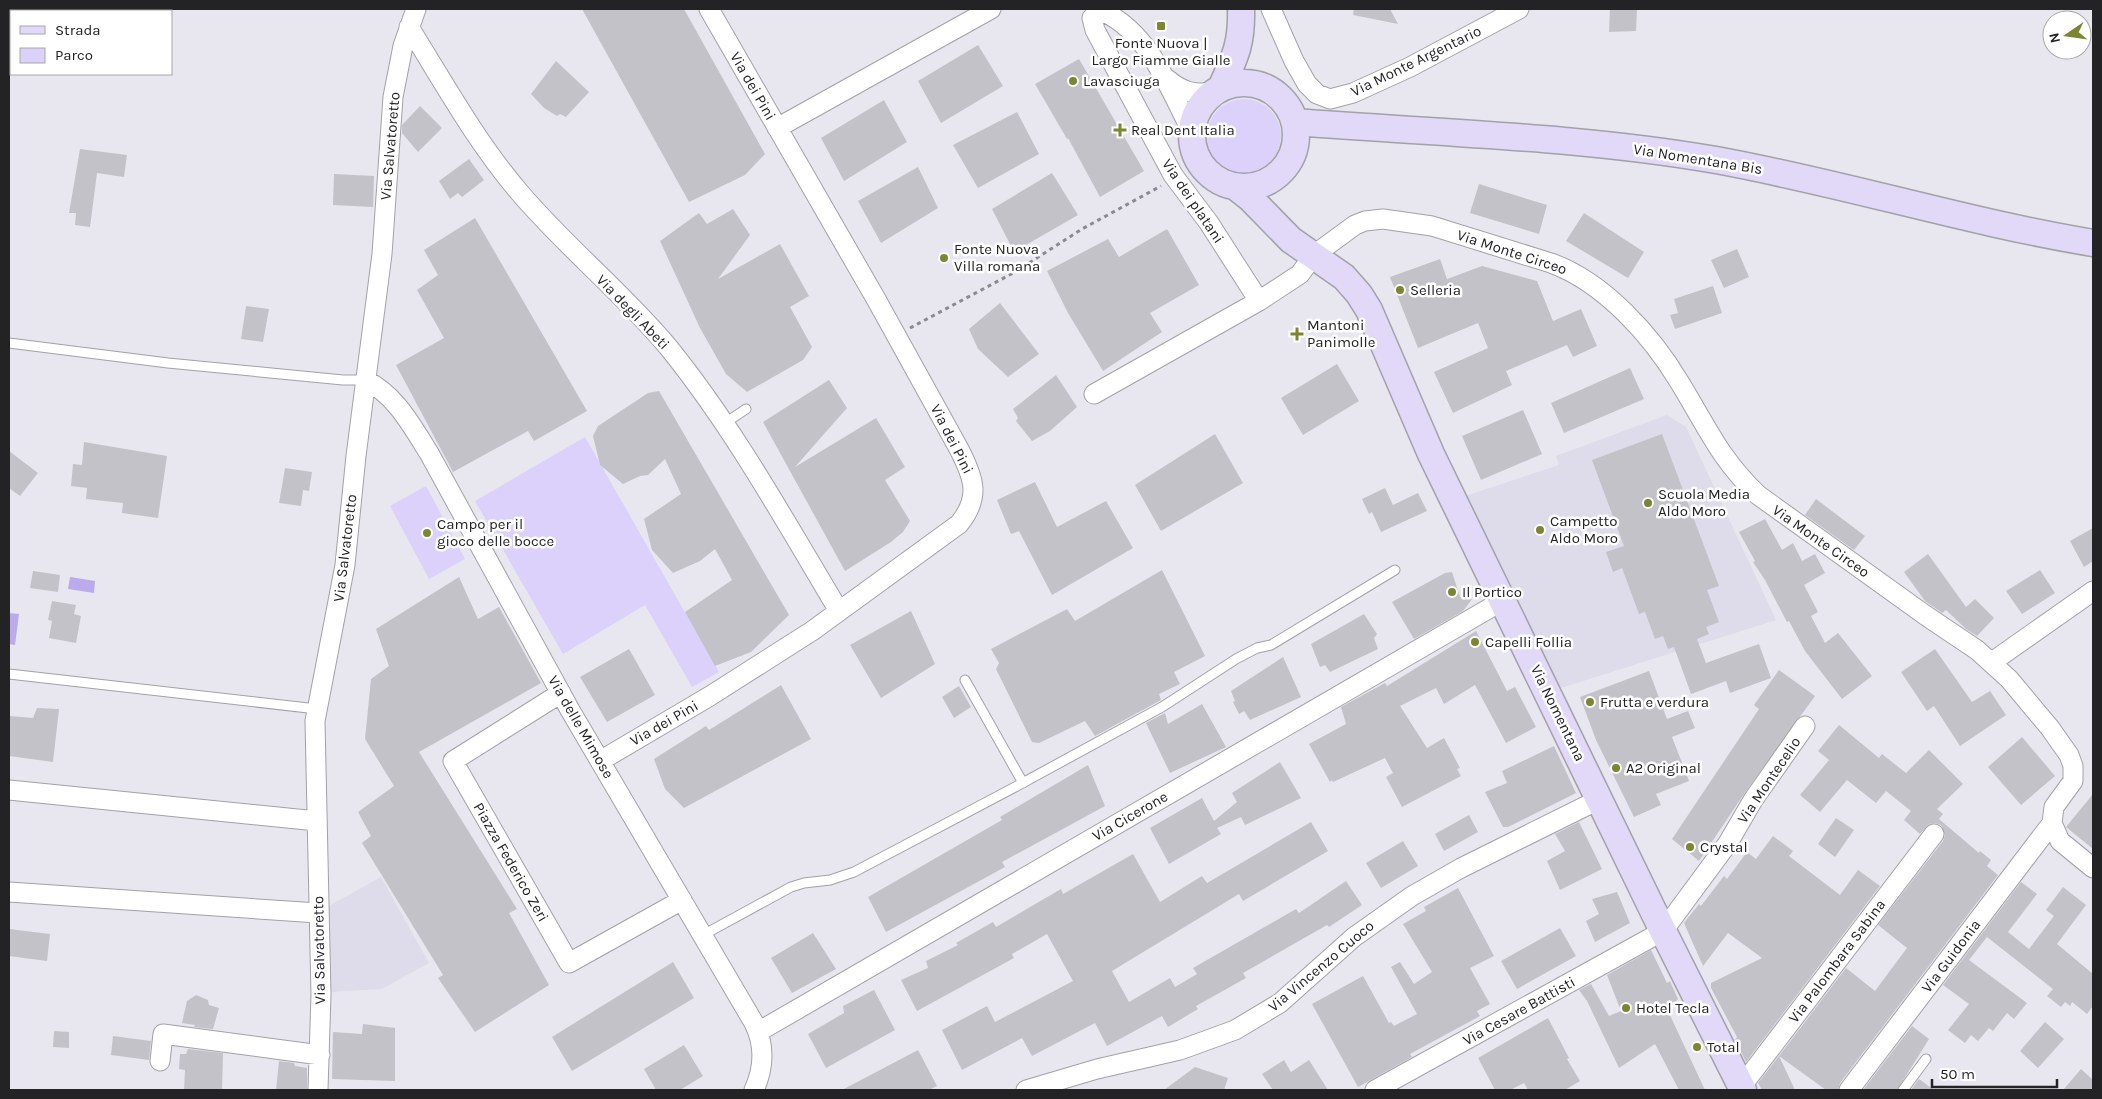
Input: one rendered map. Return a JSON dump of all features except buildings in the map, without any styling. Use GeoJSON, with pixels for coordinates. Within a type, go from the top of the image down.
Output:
{"type":"FeatureCollection","features":[{"type":"Feature","properties":{"kind":"main road"},"geometry":{"type":"LineString","coordinates":[[1241,17],[1256,74],[1269,89],[1281,98],[1290,110],[1295,122],[1297,136],[1294,151],[1288,164],[1266,184],[1251,188],[1236,187],[1212,177],[1197,157],[1192,132],[1196,117],[1203,103],[1218,90],[1237,83],[1253,84],[1269,89]]}},
{"type":"Feature","properties":{"kind":"main road"},"geometry":{"type":"LineString","coordinates":[[1218,90],[1238,51],[1241,17]]}},
{"type":"Feature","properties":{"kind":"main road","name":"Via Nomentana Bis"},"geometry":{"type":"LineString","coordinates":[[1295,122],[1521,137],[1670,153],[1760,169],[2043,234],[2093,243]]}},
{"type":"Feature","properties":{"kind":"main road"},"geometry":{"type":"LineString","coordinates":[[1278,175],[1274,200],[1278,227]]}},
{"type":"Feature","properties":{"kind":"main road","name":"Via Nomentana"},"geometry":{"type":"LineString","coordinates":[[1236,187],[1250,198],[1295,243],[1332,267],[1349,282],[1369,310],[1383,339],[1421,433],[1663,931],[1742,1089]]}},
{"type":"Feature","properties":{"kind":"street","name":"Via Salvatoretto"},"geometry":{"type":"LineString","coordinates":[[318,1090],[321,995],[315,727],[342,584],[365,380],[382,254],[392,98],[400,59],[416,9]]}},
{"type":"Feature","properties":{"kind":"street","name":"Via dei Pini"},"geometry":{"type":"LineString","coordinates":[[600,761],[710,696],[839,611],[958,524],[970,510],[974,495],[968,467],[959,448],[876,299],[709,9]]}},
{"type":"Feature","properties":{"kind":"street"},"geometry":{"type":"LineString","coordinates":[[777,128],[990,9]]}},
{"type":"Feature","properties":{"kind":"street","name":"Via Monte Argentario"},"geometry":{"type":"LineString","coordinates":[[1271,9],[1294,61],[1307,84],[1317,94],[1330,99],[1353,93],[1402,70],[1519,9]]}},
{"type":"Feature","properties":{"kind":"street"},"geometry":{"type":"LineString","coordinates":[[1096,12],[1131,30],[1166,78],[1192,132]]}},
{"type":"Feature","properties":{"kind":"street","name":"Via dei platani"},"geometry":{"type":"LineString","coordinates":[[1096,12],[1095,30],[1173,175],[1209,223],[1259,301]]}},
{"type":"Feature","properties":{"kind":"street","name":"Via degli Abeti"},"geometry":{"type":"LineString","coordinates":[[409,27],[480,139],[512,184],[565,242],[651,328],[725,423],[752,464],[839,611]]}},
{"type":"Feature","properties":{"kind":"street"},"geometry":{"type":"LineString","coordinates":[[1166,78],[1177,87],[1189,93],[1218,90]]}},
{"type":"Feature","properties":{"kind":"street","name":"Via Monte Circeo"},"geometry":{"type":"LineString","coordinates":[[1314,255],[1360,222],[1371,219],[1383,219],[1432,226],[1551,263],[1578,275],[1616,305],[1657,349],[1681,384],[1722,456],[1748,486],[1770,505],[1992,662],[2050,728],[2070,758],[2073,781],[2054,807],[2052,822]]}},
{"type":"Feature","properties":{"kind":"street"},"geometry":{"type":"LineString","coordinates":[[1094,394],[1259,301],[1300,274],[1314,255]]}},
{"type":"Feature","properties":{"kind":"street","name":"Via delle Mimose"},"geometry":{"type":"LineString","coordinates":[[365,380],[379,387],[389,397],[418,435],[452,493],[561,693],[758,1032],[762,1047],[762,1062],[754,1090]]}},
{"type":"Feature","properties":{"kind":"street"},"geometry":{"type":"LineString","coordinates":[[1992,662],[2093,591]]}},
{"type":"Feature","properties":{"kind":"street","name":"Via Cicerone"},"geometry":{"type":"LineString","coordinates":[[758,1032],[1502,601]]}},
{"type":"Feature","properties":{"kind":"street","name":"Piazza Federico Zeri"},"geometry":{"type":"LineString","coordinates":[[561,693],[453,760],[569,963],[682,900]]}},
{"type":"Feature","properties":{"kind":"street","name":"Via Montecelio"},"geometry":{"type":"LineString","coordinates":[[1663,931],[1728,843],[1753,800],[1805,726]]}},
{"type":"Feature","properties":{"kind":"street"},"geometry":{"type":"LineString","coordinates":[[9,790],[317,821]]}},
{"type":"Feature","properties":{"kind":"street","name":"Via Vincenzo Cuoco"},"geometry":{"type":"LineString","coordinates":[[1026,1090],[1097,1069],[1191,1047],[1234,1030],[1280,1003],[1354,937],[1412,896],[1462,868],[1600,799]]}},
{"type":"Feature","properties":{"kind":"street"},"geometry":{"type":"LineString","coordinates":[[2052,822],[2060,841],[2093,868]]}},
{"type":"Feature","properties":{"kind":"street","name":"Via Guidonia"},"geometry":{"type":"LineString","coordinates":[[1849,1090],[2052,822]]}},
{"type":"Feature","properties":{"kind":"street","name":"Via Palombara Sabina"},"geometry":{"type":"LineString","coordinates":[[1742,1089],[1934,834]]}},
{"type":"Feature","properties":{"kind":"street"},"geometry":{"type":"LineString","coordinates":[[9,892],[318,913]]}},
{"type":"Feature","properties":{"kind":"street","name":"Via Cesare Battisti"},"geometry":{"type":"LineString","coordinates":[[1375,1090],[1663,931]]}},
{"type":"Feature","properties":{"kind":"street"},"geometry":{"type":"LineString","coordinates":[[160,1061],[162,1034],[320,1055]]}},
{"type":"Feature","properties":{"kind":"lane"},"geometry":{"type":"LineString","coordinates":[[9,343],[168,363],[343,380],[365,380]]}},
{"type":"Feature","properties":{"kind":"lane"},"geometry":{"type":"LineString","coordinates":[[725,423],[746,409]]}},
{"type":"Feature","properties":{"kind":"lane"},"geometry":{"type":"LineString","coordinates":[[703,935],[791,887],[804,883],[830,880],[854,872],[1023,783],[1162,707],[1236,660],[1257,648],[1271,644],[1395,570]]}},
{"type":"Feature","properties":{"kind":"lane"},"geometry":{"type":"LineString","coordinates":[[9,674],[317,709]]}},
{"type":"Feature","properties":{"kind":"lane"},"geometry":{"type":"LineString","coordinates":[[964,680],[1023,783]]}},
{"type":"Feature","properties":{"kind":"lane"},"geometry":{"type":"LineString","coordinates":[[1903,1090],[1926,1059]]}},
{"type":"Feature","properties":{"kind":"path"},"geometry":{"type":"LineString","coordinates":[[907,330],[1015,272],[1082,229],[1163,185]]}},
{"type":"Feature","properties":{"kind":"shaded area"},"geometry":{"type":"Polygon","coordinates":[[[1667,415],[1686,427],[1776,620],[1561,688],[1465,496],[1559,465],[1556,456],[1667,415]]]}},
{"type":"Feature","properties":{"kind":"shaded area"},"geometry":{"type":"Polygon","coordinates":[[[70,577],[95,581],[94,593],[68,589],[70,577]]]}},
{"type":"Feature","properties":{"kind":"shaded area"},"geometry":{"type":"Polygon","coordinates":[[[9,613],[19,614],[15,645],[9,644],[9,613]]]}},
{"type":"Feature","properties":{"kind":"shaded area"},"geometry":{"type":"Polygon","coordinates":[[[381,877],[429,963],[382,989],[330,992],[327,907],[381,877]]]}},
{"type":"Feature","properties":{"kind":"green space"},"geometry":{"type":"Polygon","coordinates":[[[1244,99],[1258,102],[1270,110],[1278,122],[1281,136],[1278,150],[1270,162],[1258,170],[1244,173],[1230,170],[1218,162],[1210,150],[1207,136],[1210,122],[1218,110],[1230,102],[1244,99]]]}},
{"type":"Feature","properties":{"kind":"green space"},"geometry":{"type":"Polygon","coordinates":[[[585,437],[719,672],[692,687],[645,605],[563,654],[475,501],[585,437]]]}},
{"type":"Feature","properties":{"kind":"green space","name":"Campo per il gioco delle bocce"},"geometry":{"type":"Polygon","coordinates":[[[426,486],[465,559],[429,579],[390,506],[426,486]]]}},
{"type":"Feature","properties":{"kind":"place","name":"Fonte Nuova | Largo Fiamme Gialle"},"geometry":{"type":"Point","coordinates":[1161,26]}},
{"type":"Feature","properties":{"kind":"place","name":"Lavasciuga"},"geometry":{"type":"Point","coordinates":[1073,81]}},
{"type":"Feature","properties":{"kind":"place","name":"Real Dent Italia"},"geometry":{"type":"Point","coordinates":[1120,130]}},
{"type":"Feature","properties":{"kind":"place","name":"Fonte Nuova Villa romana"},"geometry":{"type":"Point","coordinates":[944,258]}},
{"type":"Feature","properties":{"kind":"place","name":"Selleria"},"geometry":{"type":"Point","coordinates":[1400,290]}},
{"type":"Feature","properties":{"kind":"place","name":"Mantoni Panimolle"},"geometry":{"type":"Point","coordinates":[1297,334]}},
{"type":"Feature","properties":{"kind":"place","name":"Scuola Media Aldo Moro"},"geometry":{"type":"Point","coordinates":[1648,503]}},
{"type":"Feature","properties":{"kind":"place","name":"Campetto Aldo Moro"},"geometry":{"type":"Point","coordinates":[1540,530]}},
{"type":"Feature","properties":{"kind":"place","name":"Campo per il gioco delle bocce"},"geometry":{"type":"Point","coordinates":[427,533]}},
{"type":"Feature","properties":{"kind":"place","name":"Il Portico"},"geometry":{"type":"Point","coordinates":[1452,592]}},
{"type":"Feature","properties":{"kind":"place","name":"Capelli Follia"},"geometry":{"type":"Point","coordinates":[1475,642]}},
{"type":"Feature","properties":{"kind":"place","name":"Frutta e verdura"},"geometry":{"type":"Point","coordinates":[1590,702]}},
{"type":"Feature","properties":{"kind":"place","name":"A2 Original"},"geometry":{"type":"Point","coordinates":[1616,768]}},
{"type":"Feature","properties":{"kind":"place","name":"Crystal"},"geometry":{"type":"Point","coordinates":[1690,847]}},
{"type":"Feature","properties":{"kind":"place","name":"Hotel Tecla"},"geometry":{"type":"Point","coordinates":[1626,1008]}},
{"type":"Feature","properties":{"kind":"place","name":"Total"},"geometry":{"type":"Point","coordinates":[1697,1047]}}]}
